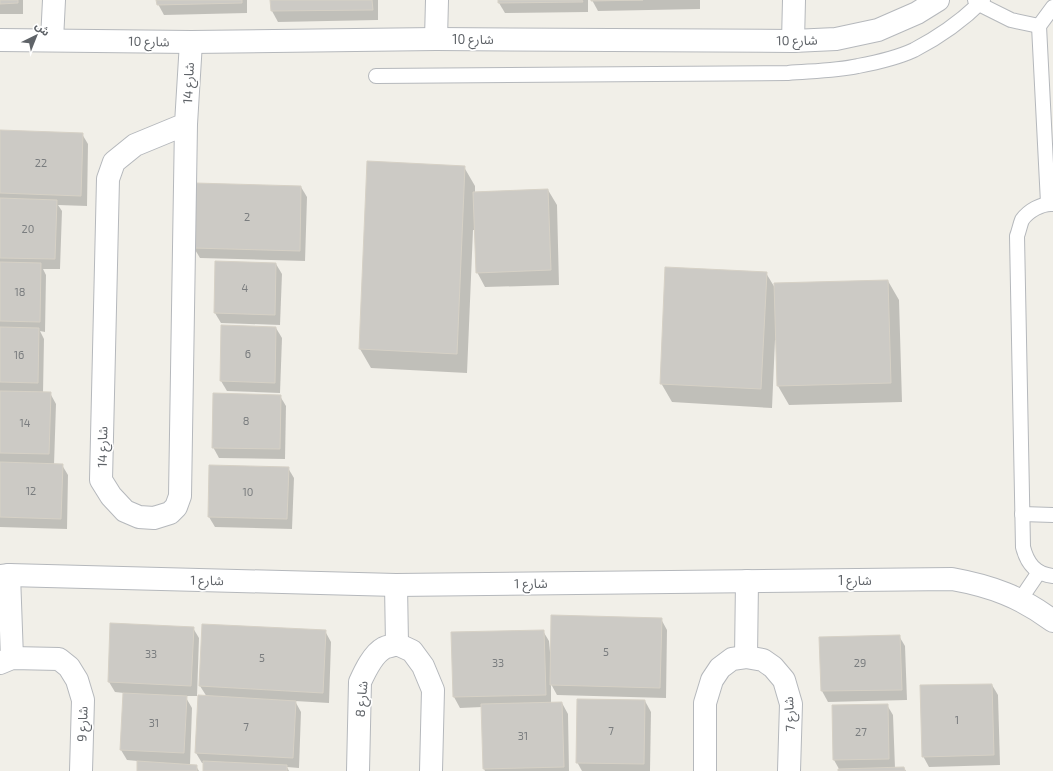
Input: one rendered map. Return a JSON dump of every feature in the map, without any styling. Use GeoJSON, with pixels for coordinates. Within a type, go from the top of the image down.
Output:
{"type":"FeatureCollection","features":[{"type":"Feature","properties":{"kind":"street"},"geometry":{"type":"LineString","coordinates":[[52,40],[54,0]]}},
{"type":"Feature","properties":{"kind":"street"},"geometry":{"type":"LineString","coordinates":[[436,38],[437,0]]}},
{"type":"Feature","properties":{"kind":"street"},"geometry":{"type":"LineString","coordinates":[[793,41],[794,0]]}},
{"type":"Feature","properties":{"kind":"street","name":"شارع 10"},"geometry":{"type":"LineString","coordinates":[[0,40],[191,42],[436,38],[793,41],[836,39],[878,30],[917,13],[938,0]]}},
{"type":"Feature","properties":{"kind":"street","name":"شارع 14"},"geometry":{"type":"LineString","coordinates":[[186,124],[135,145],[114,162],[108,179],[101,480],[111,496],[125,511],[139,518],[154,518],[170,513],[176,507],[180,496],[186,124],[191,42]]}},
{"type":"Feature","properties":{"kind":"street","name":"شارع 1"},"geometry":{"type":"LineString","coordinates":[[5,576],[396,585],[952,580],[998,590],[1040,611],[1053,621]]}},
{"type":"Feature","properties":{"kind":"street","name":"شارع 9"},"geometry":{"type":"LineString","coordinates":[[5,576],[6,661],[59,659],[69,667],[77,680],[83,700],[81,771]]}},
{"type":"Feature","properties":{"kind":"street"},"geometry":{"type":"LineString","coordinates":[[705,771],[705,702],[712,680],[720,668],[732,660],[746,657],[746,581]]}},
{"type":"Feature","properties":{"kind":"street"},"geometry":{"type":"LineString","coordinates":[[396,585],[397,644],[412,651],[423,666],[433,690],[432,771]]}},
{"type":"Feature","properties":{"kind":"street","name":"شارع 8"},"geometry":{"type":"LineString","coordinates":[[358,771],[360,682],[365,670],[374,658],[384,649],[397,644]]}},
{"type":"Feature","properties":{"kind":"street","name":"شارع 7"},"geometry":{"type":"LineString","coordinates":[[746,657],[763,660],[773,667],[784,680],[791,704],[789,771]]}},
{"type":"Feature","properties":{"kind":"lane"},"geometry":{"type":"LineString","coordinates":[[376,76],[788,73],[821,71],[857,66],[912,51],[950,29],[965,17],[979,1],[1011,20],[1039,26]]}},
{"type":"Feature","properties":{"kind":"lane"},"geometry":{"type":"LineString","coordinates":[[1053,7],[1039,26],[1051,204],[1033,210],[1022,221],[1017,236],[1023,547],[1025,557],[1031,566],[1039,572],[1053,576]]}},
{"type":"Feature","properties":{"kind":"lane"},"geometry":{"type":"LineString","coordinates":[[1022,514],[1053,515]]}},
{"type":"Feature","properties":{"kind":"lane"},"geometry":{"type":"LineString","coordinates":[[1020,600],[1039,572]]}},
{"type":"Feature","properties":{"kind":"building"},"geometry":{"type":"Polygon","coordinates":[[[0,0],[18,0],[18,3],[0,4],[0,0]]]}},
{"type":"Feature","properties":{"kind":"building"},"geometry":{"type":"Polygon","coordinates":[[[156,0],[242,0],[242,3],[157,5],[156,0]]]}},
{"type":"Feature","properties":{"kind":"building"},"geometry":{"type":"Polygon","coordinates":[[[270,0],[372,0],[373,10],[271,11],[270,0]]]}},
{"type":"Feature","properties":{"kind":"building"},"geometry":{"type":"Polygon","coordinates":[[[498,0],[582,0],[583,2],[498,3],[498,0]]]}},
{"type":"Feature","properties":{"kind":"building"},"geometry":{"type":"Polygon","coordinates":[[[591,0],[643,0],[591,1],[591,0]]]}},
{"type":"Feature","properties":{"kind":"building"},"geometry":{"type":"Polygon","coordinates":[[[0,130],[83,133],[81,196],[0,193],[0,130]]]}},
{"type":"Feature","properties":{"kind":"building"},"geometry":{"type":"Polygon","coordinates":[[[367,161],[465,166],[457,354],[359,349],[367,161]]]}},
{"type":"Feature","properties":{"kind":"building"},"geometry":{"type":"Polygon","coordinates":[[[195,183],[301,186],[300,251],[193,248],[195,183]]]}},
{"type":"Feature","properties":{"kind":"building"},"geometry":{"type":"Polygon","coordinates":[[[548,189],[551,270],[476,273],[473,192],[548,189]]]}},
{"type":"Feature","properties":{"kind":"building"},"geometry":{"type":"Polygon","coordinates":[[[0,198],[57,200],[55,259],[0,258],[0,198]]]}},
{"type":"Feature","properties":{"kind":"building"},"geometry":{"type":"Polygon","coordinates":[[[215,261],[276,263],[275,315],[214,313],[215,261]]]}},
{"type":"Feature","properties":{"kind":"building"},"geometry":{"type":"Polygon","coordinates":[[[0,262],[41,263],[40,322],[0,321],[0,262]]]}},
{"type":"Feature","properties":{"kind":"building"},"geometry":{"type":"Polygon","coordinates":[[[665,267],[767,272],[761,389],[660,384],[665,267]]]}},
{"type":"Feature","properties":{"kind":"building"},"geometry":{"type":"Polygon","coordinates":[[[888,280],[891,383],[777,386],[774,283],[888,280]]]}},
{"type":"Feature","properties":{"kind":"building"},"geometry":{"type":"Polygon","coordinates":[[[221,325],[276,327],[275,383],[220,381],[221,325]]]}},
{"type":"Feature","properties":{"kind":"building"},"geometry":{"type":"Polygon","coordinates":[[[0,327],[39,328],[38,383],[0,382],[0,327]]]}},
{"type":"Feature","properties":{"kind":"building"},"geometry":{"type":"Polygon","coordinates":[[[0,391],[51,392],[49,454],[0,453],[0,391]]]}},
{"type":"Feature","properties":{"kind":"building"},"geometry":{"type":"Polygon","coordinates":[[[213,393],[281,395],[280,449],[212,448],[213,393]]]}},
{"type":"Feature","properties":{"kind":"building"},"geometry":{"type":"Polygon","coordinates":[[[0,462],[63,464],[61,519],[0,517],[0,462]]]}},
{"type":"Feature","properties":{"kind":"building"},"geometry":{"type":"Polygon","coordinates":[[[209,465],[289,467],[287,519],[208,517],[209,465]]]}},
{"type":"Feature","properties":{"kind":"building"},"geometry":{"type":"Polygon","coordinates":[[[551,615],[662,618],[660,688],[550,685],[551,615]]]}},
{"type":"Feature","properties":{"kind":"building"},"geometry":{"type":"Polygon","coordinates":[[[110,623],[194,627],[191,686],[108,682],[110,623]]]}},
{"type":"Feature","properties":{"kind":"building"},"geometry":{"type":"Polygon","coordinates":[[[202,624],[326,630],[323,693],[199,686],[202,624]]]}},
{"type":"Feature","properties":{"kind":"building"},"geometry":{"type":"Polygon","coordinates":[[[544,630],[546,695],[453,697],[451,632],[544,630]]]}},
{"type":"Feature","properties":{"kind":"building"},"geometry":{"type":"Polygon","coordinates":[[[900,635],[902,690],[821,691],[819,637],[900,635]]]}},
{"type":"Feature","properties":{"kind":"building"},"geometry":{"type":"Polygon","coordinates":[[[992,684],[994,755],[922,757],[920,685],[992,684]]]}},
{"type":"Feature","properties":{"kind":"building"},"geometry":{"type":"Polygon","coordinates":[[[123,693],[187,696],[184,753],[120,750],[123,693]]]}},
{"type":"Feature","properties":{"kind":"building"},"geometry":{"type":"Polygon","coordinates":[[[198,695],[296,701],[293,758],[195,753],[198,695]]]}},
{"type":"Feature","properties":{"kind":"building"},"geometry":{"type":"Polygon","coordinates":[[[577,699],[645,700],[644,764],[576,763],[577,699]]]}},
{"type":"Feature","properties":{"kind":"building"},"geometry":{"type":"Polygon","coordinates":[[[562,702],[564,767],[483,769],[481,704],[562,702]]]}},
{"type":"Feature","properties":{"kind":"building"},"geometry":{"type":"Polygon","coordinates":[[[888,704],[889,759],[833,760],[832,705],[888,704]]]}},
{"type":"Feature","properties":{"kind":"building"},"geometry":{"type":"Polygon","coordinates":[[[137,761],[197,765],[197,771],[137,771],[137,761]]]}},
{"type":"Feature","properties":{"kind":"building"},"geometry":{"type":"Polygon","coordinates":[[[203,761],[287,765],[287,771],[203,771],[203,761]]]}},
{"type":"Feature","properties":{"kind":"building"},"geometry":{"type":"Polygon","coordinates":[[[904,767],[905,771],[838,771],[838,769],[904,767]]]}}]}
